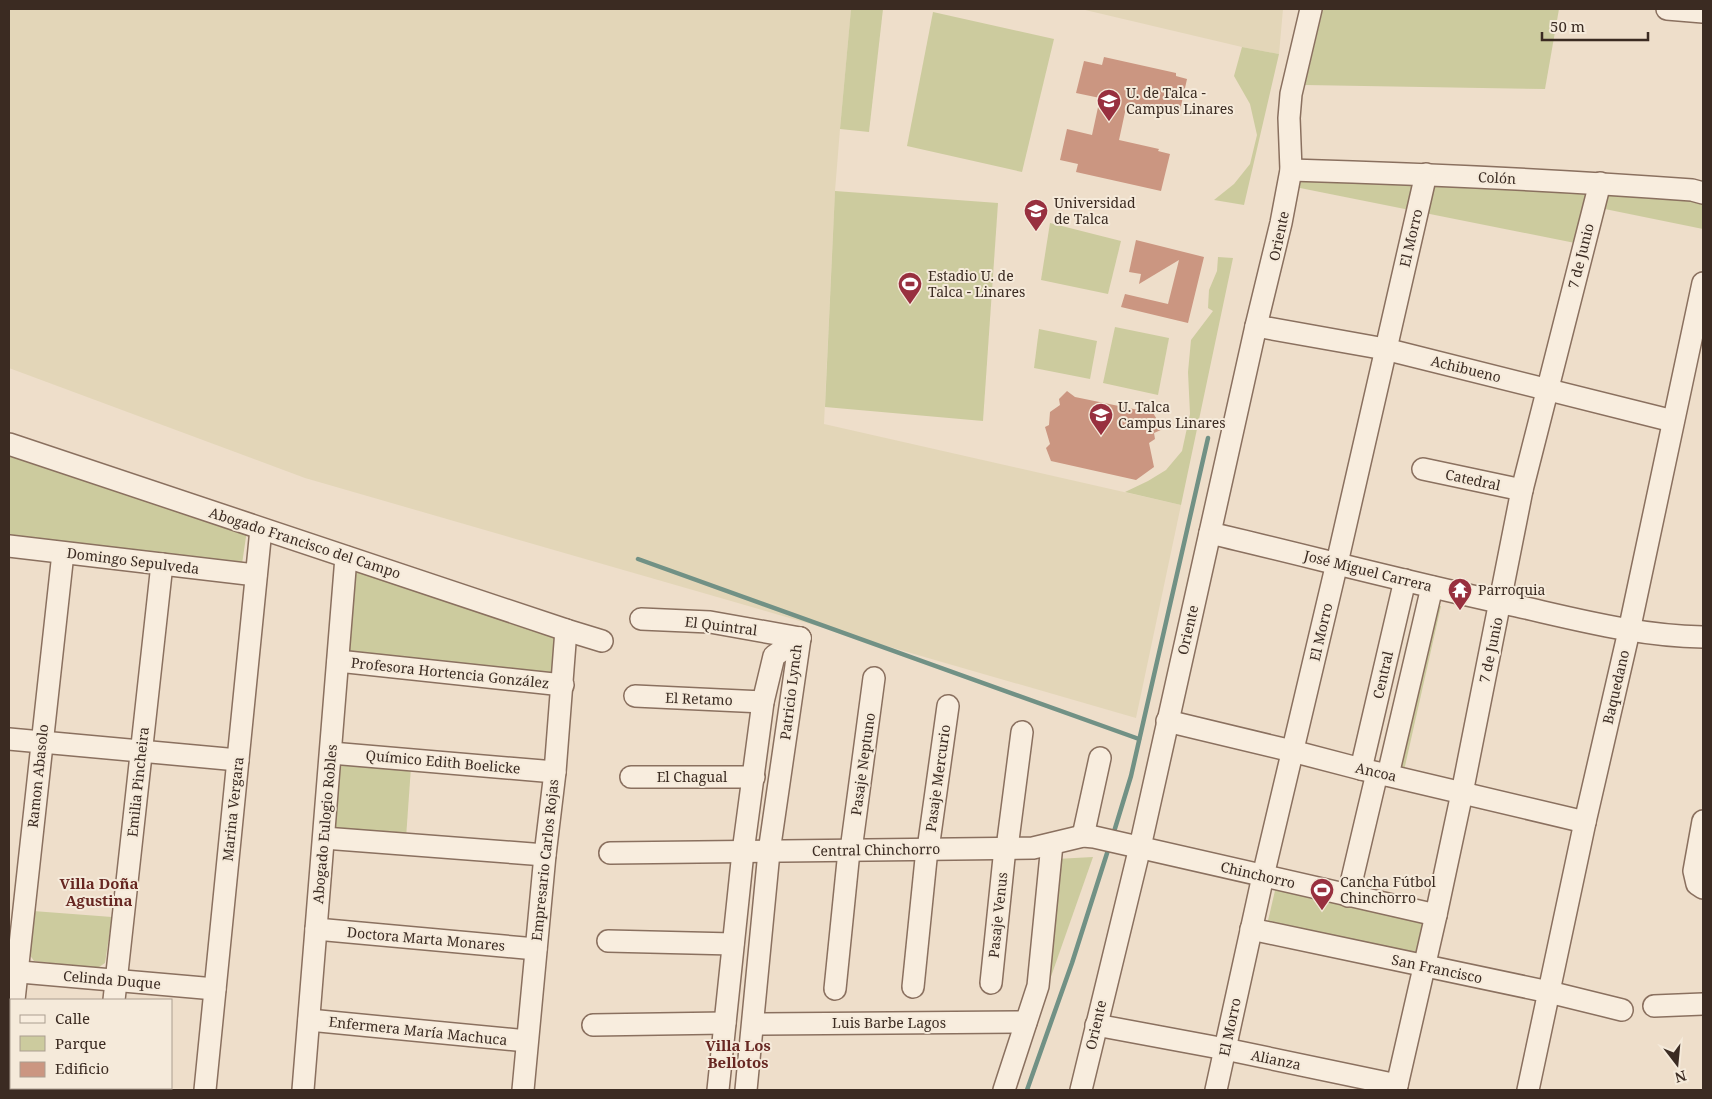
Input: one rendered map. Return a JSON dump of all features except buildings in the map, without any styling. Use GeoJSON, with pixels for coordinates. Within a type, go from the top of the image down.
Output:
{"type":"FeatureCollection","features":[{"type":"Feature","properties":{"kind":"street","name":"Oriente"},"geometry":{"type":"LineString","coordinates":[[1081,1090],[1140,847],[1256,326],[1276,248],[1290,182],[1290,94],[1311,9]]}},
{"type":"Feature","properties":{"kind":"street"},"geometry":{"type":"LineString","coordinates":[[1667,9],[1703,12]]}},
{"type":"Feature","properties":{"kind":"street","name":"Colón"},"geometry":{"type":"LineString","coordinates":[[1291,170],[1426,174],[1600,183],[1692,190],[1703,193]]}},
{"type":"Feature","properties":{"kind":"street","name":"El Morro"},"geometry":{"type":"LineString","coordinates":[[1216,1090],[1263,876],[1426,174]]}},
{"type":"Feature","properties":{"kind":"street","name":"7 de Junio"},"geometry":{"type":"LineString","coordinates":[[1396,1088],[1462,793],[1522,490],[1600,183]]}},
{"type":"Feature","properties":{"kind":"street","name":"Baquedano"},"geometry":{"type":"LineString","coordinates":[[1528,1090],[1584,822],[1629,631],[1703,283]]}},
{"type":"Feature","properties":{"kind":"street","name":"Achibueno"},"geometry":{"type":"LineString","coordinates":[[1256,326],[1385,349],[1673,421]]}},
{"type":"Feature","properties":{"kind":"street","name":"Abogado Francisco del Campo"},"geometry":{"type":"LineString","coordinates":[[9,444],[566,630],[602,640]]}},
{"type":"Feature","properties":{"kind":"street","name":"Catedral"},"geometry":{"type":"LineString","coordinates":[[1423,469],[1522,490]]}},
{"type":"Feature","properties":{"kind":"street","name":"Marina Vergara"},"geometry":{"type":"LineString","coordinates":[[205,1090],[261,528]]}},
{"type":"Feature","properties":{"kind":"street","name":"José Miguel Carrera"},"geometry":{"type":"LineString","coordinates":[[1210,533],[1500,603],[1629,631],[1673,636],[1703,636]]}},
{"type":"Feature","properties":{"kind":"street","name":"Domingo Sepulveda"},"geometry":{"type":"LineString","coordinates":[[9,546],[256,575]]}},
{"type":"Feature","properties":{"kind":"street","name":"Ramon Abasolo"},"geometry":{"type":"LineString","coordinates":[[14,999],[13,971],[42,742],[63,553]]}},
{"type":"Feature","properties":{"kind":"street","name":"Abogado Eulogio Robles"},"geometry":{"type":"LineString","coordinates":[[303,1090],[346,557]]}},
{"type":"Feature","properties":{"kind":"street","name":"Emilia Pincheira"},"geometry":{"type":"LineString","coordinates":[[115,990],[162,564]]}},
{"type":"Feature","properties":{"kind":"street","name":"Central"},"geometry":{"type":"LineString","coordinates":[[1348,896],[1375,772],[1405,580]]}},
{"type":"Feature","properties":{"kind":"street","name":"Central"},"geometry":{"type":"LineString","coordinates":[[1375,772],[1432,587]]}},
{"type":"Feature","properties":{"kind":"street","name":"El Quintral"},"geometry":{"type":"LineString","coordinates":[[641,619],[710,622],[800,638]]}},
{"type":"Feature","properties":{"kind":"street","name":"Empresario Carlos Rojas"},"geometry":{"type":"LineString","coordinates":[[523,1090],[544,856],[555,772],[566,630]]}},
{"type":"Feature","properties":{"kind":"street","name":"Patricio Lynch"},"geometry":{"type":"LineString","coordinates":[[718,1090],[743,852],[763,702],[774,656],[800,638]]}},
{"type":"Feature","properties":{"kind":"street","name":"Patricio Lynch"},"geometry":{"type":"LineString","coordinates":[[746,1090],[770,852],[800,638]]}},
{"type":"Feature","properties":{"kind":"street","name":"Profesora Hortencia González"},"geometry":{"type":"LineString","coordinates":[[338,661],[563,684]]}},
{"type":"Feature","properties":{"kind":"street","name":"Pasaje Neptuno"},"geometry":{"type":"LineString","coordinates":[[835,989],[850,851],[874,678]]}},
{"type":"Feature","properties":{"kind":"street","name":"El Retamo"},"geometry":{"type":"LineString","coordinates":[[635,696],[763,702]]}},
{"type":"Feature","properties":{"kind":"street","name":"Pasaje Mercurio"},"geometry":{"type":"LineString","coordinates":[[913,987],[928,849],[948,706]]}},
{"type":"Feature","properties":{"kind":"street","name":"Ancoa"},"geometry":{"type":"LineString","coordinates":[[1167,721],[1584,822]]}},
{"type":"Feature","properties":{"kind":"street","name":"Pasaje Venus"},"geometry":{"type":"LineString","coordinates":[[991,983],[1006,848],[1022,732]]}},
{"type":"Feature","properties":{"kind":"street"},"geometry":{"type":"LineString","coordinates":[[9,740],[238,760]]}},
{"type":"Feature","properties":{"kind":"street","name":"Químico Edith Boelicke"},"geometry":{"type":"LineString","coordinates":[[330,753],[555,772]]}},
{"type":"Feature","properties":{"kind":"street"},"geometry":{"type":"LineString","coordinates":[[1089,836],[1100,758]]}},
{"type":"Feature","properties":{"kind":"street","name":"El Chagual"},"geometry":{"type":"LineString","coordinates":[[632,777],[754,777]]}},
{"type":"Feature","properties":{"kind":"street"},"geometry":{"type":"LineString","coordinates":[[1700,886],[1694,871],[1703,822]]}},
{"type":"Feature","properties":{"kind":"street","name":"Central Chinchorro"},"geometry":{"type":"LineString","coordinates":[[610,853],[1038,847],[1089,836],[1140,847]]}},
{"type":"Feature","properties":{"kind":"street"},"geometry":{"type":"LineString","coordinates":[[324,838],[544,856]]}},
{"type":"Feature","properties":{"kind":"street"},"geometry":{"type":"LineString","coordinates":[[1004,1090],[1038,986],[1052,844]]}},
{"type":"Feature","properties":{"kind":"street","name":"Chinchorro"},"geometry":{"type":"LineString","coordinates":[[1140,847],[1436,915]]}},
{"type":"Feature","properties":{"kind":"street","name":"Doctora Marta Monares"},"geometry":{"type":"LineString","coordinates":[[316,929],[536,949]]}},
{"type":"Feature","properties":{"kind":"street","name":"San Francisco"},"geometry":{"type":"LineString","coordinates":[[1251,929],[1549,992],[1622,1010]]}},
{"type":"Feature","properties":{"kind":"street"},"geometry":{"type":"LineString","coordinates":[[608,941],[733,944]]}},
{"type":"Feature","properties":{"kind":"street","name":"Celinda Duque"},"geometry":{"type":"LineString","coordinates":[[13,971],[115,990],[215,989]]}},
{"type":"Feature","properties":{"kind":"street"},"geometry":{"type":"LineString","coordinates":[[1654,1006],[1703,1004]]}},
{"type":"Feature","properties":{"kind":"street","name":"Enfermera María Machuca"},"geometry":{"type":"LineString","coordinates":[[309,1020],[527,1041]]}},
{"type":"Feature","properties":{"kind":"street","name":"Luis Barbe Lagos"},"geometry":{"type":"LineString","coordinates":[[752,1024],[1026,1022]]}},
{"type":"Feature","properties":{"kind":"street"},"geometry":{"type":"LineString","coordinates":[[593,1025],[725,1023]]}},
{"type":"Feature","properties":{"kind":"street","name":"Alianza"},"geometry":{"type":"LineString","coordinates":[[1096,1026],[1225,1049],[1396,1088]]}},
{"type":"Feature","properties":{"kind":"shaded area"},"geometry":{"type":"Polygon","coordinates":[[[9,9],[851,9],[835,191],[824,424],[1181,505],[1136,718],[305,478],[9,368],[9,9]]]}},
{"type":"Feature","properties":{"kind":"shaded area"},"geometry":{"type":"Polygon","coordinates":[[[1081,9],[1283,9],[1279,54],[1242,47],[1081,9]]]}},
{"type":"Feature","properties":{"kind":"green space"},"geometry":{"type":"Polygon","coordinates":[[[851,9],[883,9],[869,132],[840,129],[851,9]]]}},
{"type":"Feature","properties":{"kind":"green space"},"geometry":{"type":"Polygon","coordinates":[[[1323,9],[1559,9],[1545,89],[1305,85],[1323,9]]]}},
{"type":"Feature","properties":{"kind":"green space"},"geometry":{"type":"Polygon","coordinates":[[[933,12],[1054,39],[1022,172],[907,146],[933,12]]]}},
{"type":"Feature","properties":{"kind":"green space"},"geometry":{"type":"Polygon","coordinates":[[[1242,47],[1279,54],[1244,205],[1214,200],[1234,184],[1250,164],[1257,135],[1250,104],[1234,76],[1242,47]]]}},
{"type":"Feature","properties":{"kind":"green space"},"geometry":{"type":"Polygon","coordinates":[[[1301,173],[1703,198],[1703,229],[1595,207],[1585,245],[1300,188],[1301,173]]]}},
{"type":"Feature","properties":{"kind":"green space","name":"Estadio U. de Talca - Linares"},"geometry":{"type":"Polygon","coordinates":[[[835,191],[998,203],[983,421],[825,407],[835,191]]]}},
{"type":"Feature","properties":{"kind":"green space"},"geometry":{"type":"Polygon","coordinates":[[[1050,223],[1121,241],[1108,294],[1041,280],[1050,223]]]}},
{"type":"Feature","properties":{"kind":"green space"},"geometry":{"type":"Polygon","coordinates":[[[1218,257],[1233,258],[1181,505],[1125,492],[1166,470],[1182,451],[1190,414],[1188,372],[1191,340],[1213,311],[1208,308],[1209,290],[1217,271],[1218,257]]]}},
{"type":"Feature","properties":{"kind":"green space"},"geometry":{"type":"Polygon","coordinates":[[[1115,327],[1169,338],[1158,395],[1103,383],[1115,327]]]}},
{"type":"Feature","properties":{"kind":"green space"},"geometry":{"type":"Polygon","coordinates":[[[1039,329],[1097,341],[1090,379],[1034,368],[1039,329]]]}},
{"type":"Feature","properties":{"kind":"green space"},"geometry":{"type":"Polygon","coordinates":[[[9,452],[247,530],[242,564],[9,538],[9,452]]]}},
{"type":"Feature","properties":{"kind":"green space"},"geometry":{"type":"Polygon","coordinates":[[[352,567],[559,635],[556,678],[344,655],[352,567]]]}},
{"type":"Feature","properties":{"kind":"green space"},"geometry":{"type":"Polygon","coordinates":[[[1421,602],[1441,606],[1403,775],[1384,771],[1421,602]]]}},
{"type":"Feature","properties":{"kind":"green space"},"geometry":{"type":"Polygon","coordinates":[[[335,760],[411,767],[406,838],[332,833],[335,760]]]}},
{"type":"Feature","properties":{"kind":"green space"},"geometry":{"type":"Polygon","coordinates":[[[1093,857],[1047,988],[1056,859],[1093,857]]]}},
{"type":"Feature","properties":{"kind":"green space"},"geometry":{"type":"Polygon","coordinates":[[[1277,882],[1428,917],[1419,955],[1267,925],[1277,882]]]}},
{"type":"Feature","properties":{"kind":"green space"},"geometry":{"type":"Polygon","coordinates":[[[33,911],[112,917],[105,963],[96,969],[34,961],[27,951],[33,911]]]}},
{"type":"Feature","properties":{"kind":"waterway"},"geometry":{"type":"LineString","coordinates":[[1113,835],[1131,776],[1208,438]]}},
{"type":"Feature","properties":{"kind":"waterway"},"geometry":{"type":"LineString","coordinates":[[638,559],[1139,739]]}},
{"type":"Feature","properties":{"kind":"waterway"},"geometry":{"type":"LineString","coordinates":[[1027,1090],[1072,963],[1109,847]]}},
{"type":"Feature","properties":{"kind":"place","name":"U. de Talca - Campus Linares"},"geometry":{"type":"Point","coordinates":[1109,122]}},
{"type":"Feature","properties":{"kind":"place","name":"Universidad de Talca"},"geometry":{"type":"Point","coordinates":[1036,232]}},
{"type":"Feature","properties":{"kind":"place","name":"Estadio U. de Talca - Linares"},"geometry":{"type":"Point","coordinates":[910,305]}},
{"type":"Feature","properties":{"kind":"place","name":"U. Talca Campus Linares"},"geometry":{"type":"Point","coordinates":[1101,436]}},
{"type":"Feature","properties":{"kind":"place","name":"Parroquia"},"geometry":{"type":"Point","coordinates":[1460,611]}},
{"type":"Feature","properties":{"kind":"place","name":"Cancha Fútbol Chinchorro"},"geometry":{"type":"Point","coordinates":[1322,911]}},
{"type":"Feature","properties":{"kind":"district","name":"Villa Doña Agustina"},"geometry":{"type":"Point","coordinates":[99,892]}},
{"type":"Feature","properties":{"kind":"district","name":"Villa Los Bellotos"},"geometry":{"type":"Point","coordinates":[738,1054]}}]}
